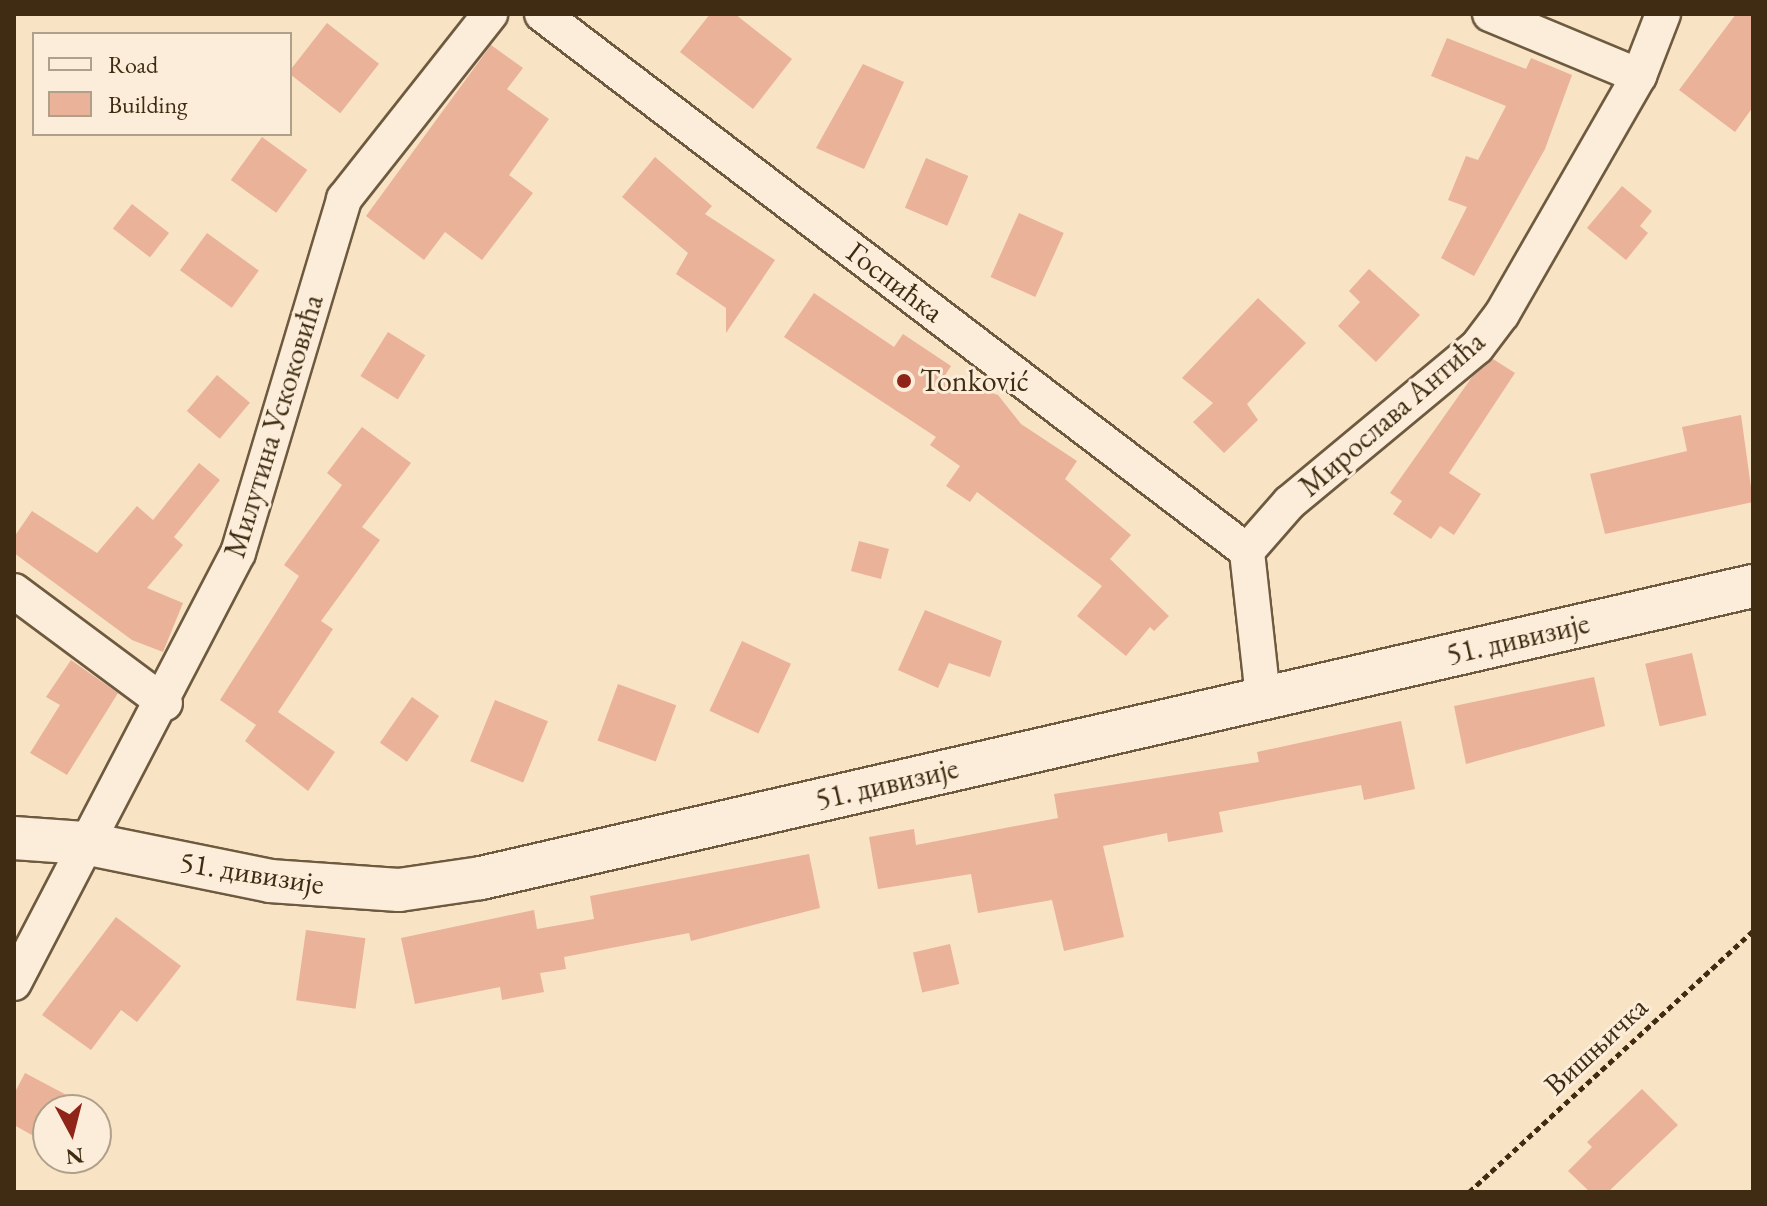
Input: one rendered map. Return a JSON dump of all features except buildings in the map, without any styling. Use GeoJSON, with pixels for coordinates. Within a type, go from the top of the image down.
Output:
{"type":"FeatureCollection","features":[{"type":"Feature","properties":{"kind":"street","name":"Милутина Ускоковића"},"geometry":{"type":"LineString","coordinates":[[14,983],[84,843],[165,703],[238,553],[344,199],[490,14]]}},
{"type":"Feature","properties":{"kind":"street","name":"Госпићка"},"geometry":{"type":"LineString","coordinates":[[542,14],[1247,551]]}},
{"type":"Feature","properties":{"kind":"street"},"geometry":{"type":"LineString","coordinates":[[1490,14],[1639,76]]}},
{"type":"Feature","properties":{"kind":"street","name":"Мирослава Антића"},"geometry":{"type":"LineString","coordinates":[[1247,551],[1345,453],[1477,347],[1502,314],[1639,76],[1663,14]]}},
{"type":"Feature","properties":{"kind":"street"},"geometry":{"type":"LineString","coordinates":[[1247,551],[1263,697]]}},
{"type":"Feature","properties":{"kind":"street","name":"51. дивизије"},"geometry":{"type":"LineString","coordinates":[[14,838],[84,843],[270,881],[399,890],[496,875],[1753,586]]}},
{"type":"Feature","properties":{"kind":"street"},"geometry":{"type":"LineString","coordinates":[[14,591],[165,703]]}},
{"type":"Feature","properties":{"kind":"path","name":"Вишњичка"},"geometry":{"type":"LineString","coordinates":[[1469,1192],[1753,931]]}},
{"type":"Feature","properties":{"kind":"place","name":"Tonković"},"geometry":{"type":"Point","coordinates":[904,381]}}]}
